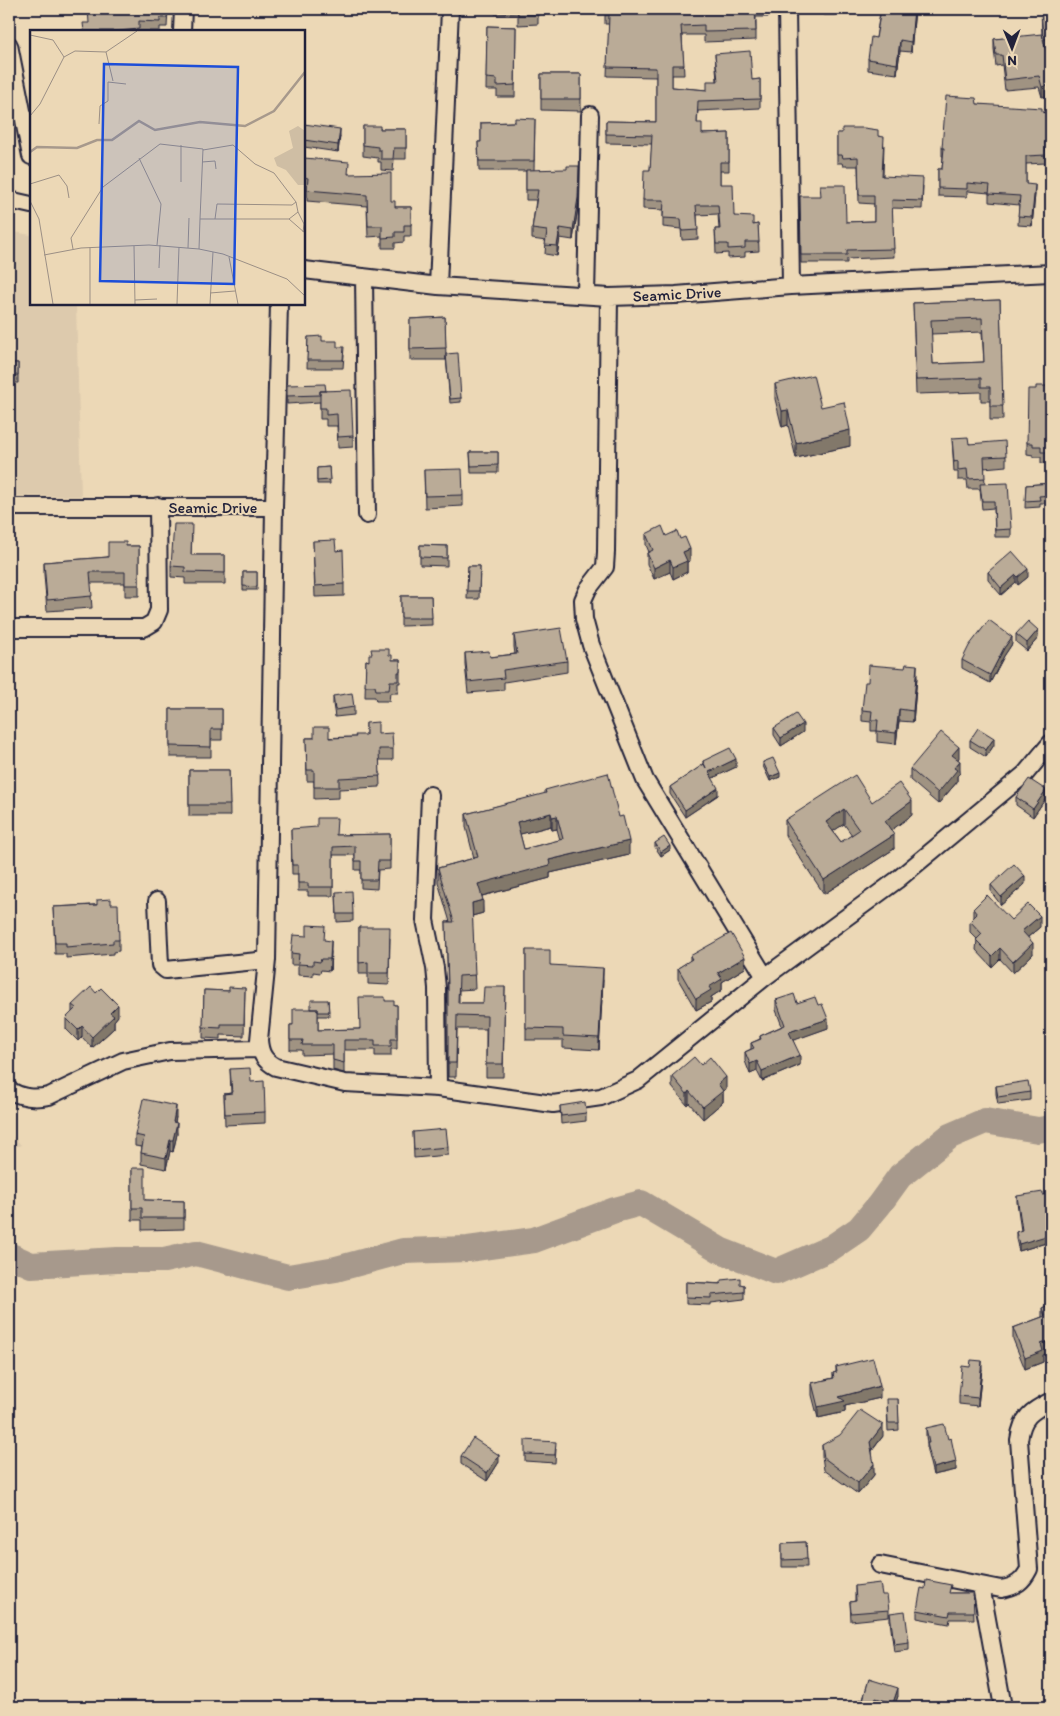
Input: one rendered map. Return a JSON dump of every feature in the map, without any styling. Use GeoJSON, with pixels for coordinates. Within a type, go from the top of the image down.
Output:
{"type":"FeatureCollection","features":[{"type":"Feature","properties":{"kind":"street"},"geometry":{"type":"LineString","coordinates":[[182,30],[183,9]]}},
{"type":"Feature","properties":{"kind":"street"},"geometry":{"type":"LineString","coordinates":[[438,286],[450,9]]}},
{"type":"Feature","properties":{"kind":"street"},"geometry":{"type":"LineString","coordinates":[[787,9],[791,286]]}},
{"type":"Feature","properties":{"kind":"street"},"geometry":{"type":"LineString","coordinates":[[9,45],[30,151]]}},
{"type":"Feature","properties":{"kind":"street"},"geometry":{"type":"LineString","coordinates":[[586,295],[590,115]]}},
{"type":"Feature","properties":{"kind":"street"},"geometry":{"type":"LineString","coordinates":[[9,200],[30,205]]}},
{"type":"Feature","properties":{"kind":"street","name":"Seamic Drive"},"geometry":{"type":"LineString","coordinates":[[305,270],[438,286],[609,297],[676,295],[791,286],[1051,274]]}},
{"type":"Feature","properties":{"kind":"street"},"geometry":{"type":"LineString","coordinates":[[364,277],[367,515]]}},
{"type":"Feature","properties":{"kind":"street"},"geometry":{"type":"LineString","coordinates":[[609,297],[605,567],[588,589],[583,600],[584,619],[591,645],[610,696],[645,780],[765,977]]}},
{"type":"Feature","properties":{"kind":"street","name":"Seamic Drive"},"geometry":{"type":"LineString","coordinates":[[9,506],[274,507],[280,305]]}},
{"type":"Feature","properties":{"kind":"street"},"geometry":{"type":"LineString","coordinates":[[9,628],[144,628],[154,622],[159,610],[158,506]]}},
{"type":"Feature","properties":{"kind":"street"},"geometry":{"type":"LineString","coordinates":[[274,507],[267,960],[259,1027],[259,1049],[268,1063],[276,1067],[345,1083],[438,1088],[553,1104],[601,1097],[638,1080],[765,977],[897,880],[1025,774],[1051,743]]}},
{"type":"Feature","properties":{"kind":"street"},"geometry":{"type":"LineString","coordinates":[[430,795],[424,920],[432,950],[437,988],[438,1088]]}},
{"type":"Feature","properties":{"kind":"street"},"geometry":{"type":"LineString","coordinates":[[157,901],[160,966],[166,970],[267,960]]}},
{"type":"Feature","properties":{"kind":"street"},"geometry":{"type":"LineString","coordinates":[[9,1090],[15,1094],[38,1098],[49,1096],[123,1061],[170,1051],[259,1049]]}},
{"type":"Feature","properties":{"kind":"street"},"geometry":{"type":"LineString","coordinates":[[880,1565],[1002,1589],[1011,1588],[1019,1583],[1025,1577],[1029,1568],[1019,1440],[1021,1428],[1027,1416],[1036,1408],[1051,1401]]}},
{"type":"Feature","properties":{"kind":"street"},"geometry":{"type":"LineString","coordinates":[[980,1586],[1003,1707]]}},
{"type":"Feature","properties":{"kind":"shaded area"},"geometry":{"type":"Polygon","coordinates":[[[9,231],[30,235],[30,305],[76,305],[81,496],[9,496],[9,231]]]}},
{"type":"Feature","properties":{"kind":"shaded area"},"geometry":{"type":"Polygon","coordinates":[[[9,1132],[21,1145],[9,1149],[9,1132]]]}},
{"type":"Feature","properties":{"kind":"building"},"geometry":{"type":"Polygon","coordinates":[[[88,9],[168,9],[167,18],[160,18],[160,22],[139,21],[139,29],[84,30],[83,23],[89,23],[88,9]]]}},
{"type":"Feature","properties":{"kind":"building"},"geometry":{"type":"Polygon","coordinates":[[[518,9],[538,9],[538,15],[518,15],[518,9]]]}},
{"type":"Feature","properties":{"kind":"building"},"geometry":{"type":"Polygon","coordinates":[[[605,9],[755,9],[756,31],[704,32],[704,25],[681,26],[684,65],[672,65],[672,87],[707,90],[707,81],[718,81],[715,54],[750,51],[752,80],[760,79],[760,99],[698,101],[697,123],[702,123],[702,134],[729,133],[729,162],[720,162],[720,184],[733,184],[734,216],[753,217],[753,225],[758,224],[759,242],[745,242],[745,248],[728,249],[728,244],[716,244],[715,229],[720,229],[718,205],[696,205],[698,230],[682,231],[681,219],[663,218],[664,200],[643,200],[644,170],[650,170],[652,135],[606,134],[606,121],[656,122],[656,68],[607,67],[609,15],[605,15],[605,9]]]}},
{"type":"Feature","properties":{"kind":"building"},"geometry":{"type":"Polygon","coordinates":[[[881,9],[914,9],[911,42],[900,40],[897,64],[868,59],[871,37],[876,38],[881,9]]]}},
{"type":"Feature","properties":{"kind":"building"},"geometry":{"type":"Polygon","coordinates":[[[1041,9],[1051,9],[1051,39],[1043,39],[1051,69],[1051,84],[1042,87],[1039,76],[1005,80],[1002,55],[996,55],[994,39],[1042,34],[1043,38],[1041,9]]]}},
{"type":"Feature","properties":{"kind":"building"},"geometry":{"type":"Polygon","coordinates":[[[487,26],[516,27],[515,85],[497,86],[497,79],[486,78],[487,26]]]}},
{"type":"Feature","properties":{"kind":"building"},"geometry":{"type":"Polygon","coordinates":[[[541,74],[581,74],[581,99],[541,99],[541,74]]]}},
{"type":"Feature","properties":{"kind":"building"},"geometry":{"type":"Polygon","coordinates":[[[946,96],[976,98],[977,104],[1042,108],[1042,112],[1051,113],[1051,130],[1047,130],[1047,142],[1045,142],[1046,155],[1026,156],[1026,184],[1035,185],[1032,217],[1018,216],[1020,196],[989,194],[990,185],[967,183],[967,189],[938,188],[938,169],[942,169],[944,148],[942,148],[946,96]]]}},
{"type":"Feature","properties":{"kind":"building"},"geometry":{"type":"Polygon","coordinates":[[[515,118],[535,119],[534,161],[479,161],[478,142],[481,142],[481,123],[515,122],[515,118]]]}},
{"type":"Feature","properties":{"kind":"building"},"geometry":{"type":"Polygon","coordinates":[[[305,124],[340,129],[338,145],[305,140],[305,124]]]}},
{"type":"Feature","properties":{"kind":"building"},"geometry":{"type":"Polygon","coordinates":[[[363,126],[380,126],[380,129],[406,129],[406,148],[394,148],[393,159],[381,159],[381,150],[378,150],[378,147],[363,145],[363,126]]]}},
{"type":"Feature","properties":{"kind":"building"},"geometry":{"type":"Polygon","coordinates":[[[842,128],[878,130],[878,136],[884,137],[882,176],[923,178],[922,201],[892,200],[894,249],[847,250],[847,255],[801,255],[800,196],[821,196],[820,185],[845,185],[846,222],[874,221],[874,195],[859,195],[858,157],[843,158],[842,155],[837,155],[837,133],[842,133],[842,128]]]}},
{"type":"Feature","properties":{"kind":"building"},"geometry":{"type":"Polygon","coordinates":[[[305,158],[349,162],[348,174],[391,173],[391,201],[395,201],[395,207],[411,207],[411,225],[404,225],[404,232],[395,232],[395,237],[382,238],[382,226],[368,226],[367,195],[307,190],[308,178],[305,177],[305,158]]]}},
{"type":"Feature","properties":{"kind":"building"},"geometry":{"type":"Polygon","coordinates":[[[567,166],[579,166],[578,198],[573,230],[560,228],[557,246],[545,245],[547,231],[532,229],[538,190],[526,190],[526,170],[567,169],[567,166]]]}},
{"type":"Feature","properties":{"kind":"building"},"geometry":{"type":"Polygon","coordinates":[[[1049,232],[1051,232],[1051,254],[1049,254],[1049,232]]]}},
{"type":"Feature","properties":{"kind":"building"},"geometry":{"type":"Polygon","coordinates":[[[1000,300],[1003,406],[990,406],[990,387],[981,387],[981,378],[916,380],[913,303],[1000,300]],[[982,318],[931,320],[933,364],[984,362],[982,318]]]}},
{"type":"Feature","properties":{"kind":"building"},"geometry":{"type":"Polygon","coordinates":[[[445,317],[446,348],[410,349],[410,319],[445,317]]]}},
{"type":"Feature","properties":{"kind":"building"},"geometry":{"type":"Polygon","coordinates":[[[322,336],[322,341],[337,341],[337,347],[344,347],[343,360],[307,360],[308,337],[322,336]]]}},
{"type":"Feature","properties":{"kind":"building"},"geometry":{"type":"Polygon","coordinates":[[[458,353],[461,398],[450,399],[446,354],[458,353]]]}},
{"type":"Feature","properties":{"kind":"building"},"geometry":{"type":"Polygon","coordinates":[[[9,363],[18,363],[18,375],[9,375],[9,363]]]}},
{"type":"Feature","properties":{"kind":"building"},"geometry":{"type":"Polygon","coordinates":[[[813,375],[821,407],[844,402],[850,430],[796,443],[788,410],[782,411],[775,384],[813,375]]]}},
{"type":"Feature","properties":{"kind":"building"},"geometry":{"type":"Polygon","coordinates":[[[325,384],[326,391],[320,391],[320,395],[287,396],[287,385],[325,384]]]}},
{"type":"Feature","properties":{"kind":"building"},"geometry":{"type":"Polygon","coordinates":[[[1036,386],[1051,386],[1051,452],[1041,452],[1041,446],[1033,446],[1033,443],[1027,443],[1028,389],[1036,389],[1036,386]]]}},
{"type":"Feature","properties":{"kind":"building"},"geometry":{"type":"Polygon","coordinates":[[[351,390],[353,436],[338,437],[337,414],[326,415],[326,408],[320,408],[320,391],[351,390]]]}},
{"type":"Feature","properties":{"kind":"building"},"geometry":{"type":"Polygon","coordinates":[[[968,437],[969,444],[1005,441],[1006,456],[984,457],[985,478],[968,479],[967,469],[958,470],[958,461],[954,462],[952,438],[968,437]]]}},
{"type":"Feature","properties":{"kind":"building"},"geometry":{"type":"Polygon","coordinates":[[[470,452],[498,452],[498,465],[471,466],[470,452]]]}},
{"type":"Feature","properties":{"kind":"building"},"geometry":{"type":"Polygon","coordinates":[[[329,467],[330,480],[317,481],[317,468],[329,467]]]}},
{"type":"Feature","properties":{"kind":"building"},"geometry":{"type":"Polygon","coordinates":[[[462,469],[463,495],[425,496],[424,470],[462,469]]]}},
{"type":"Feature","properties":{"kind":"building"},"geometry":{"type":"Polygon","coordinates":[[[1008,483],[1011,529],[995,530],[994,501],[982,501],[980,484],[1008,483]]]}},
{"type":"Feature","properties":{"kind":"building"},"geometry":{"type":"Polygon","coordinates":[[[1051,483],[1051,495],[1039,496],[1040,500],[1025,501],[1026,485],[1051,483]]]}},
{"type":"Feature","properties":{"kind":"building"},"geometry":{"type":"Polygon","coordinates":[[[174,524],[192,524],[191,555],[225,555],[225,573],[185,572],[185,567],[171,566],[174,524]]]}},
{"type":"Feature","properties":{"kind":"building"},"geometry":{"type":"Polygon","coordinates":[[[662,526],[666,536],[677,531],[680,539],[685,537],[690,549],[683,552],[687,561],[673,567],[670,560],[654,568],[647,553],[653,550],[646,534],[662,526]]]}},
{"type":"Feature","properties":{"kind":"building"},"geometry":{"type":"Polygon","coordinates":[[[335,540],[336,551],[343,550],[344,584],[315,586],[313,541],[335,540]]]}},
{"type":"Feature","properties":{"kind":"building"},"geometry":{"type":"Polygon","coordinates":[[[108,542],[126,542],[126,546],[139,546],[139,585],[125,585],[125,572],[90,572],[92,596],[47,600],[44,562],[108,557],[108,542]]]}},
{"type":"Feature","properties":{"kind":"building"},"geometry":{"type":"Polygon","coordinates":[[[420,545],[447,546],[447,558],[420,557],[420,545]]]}},
{"type":"Feature","properties":{"kind":"building"},"geometry":{"type":"Polygon","coordinates":[[[1012,551],[1028,569],[1018,577],[1016,575],[1001,588],[988,572],[1012,551]]]}},
{"type":"Feature","properties":{"kind":"building"},"geometry":{"type":"Polygon","coordinates":[[[468,566],[480,566],[479,591],[467,591],[468,566]]]}},
{"type":"Feature","properties":{"kind":"building"},"geometry":{"type":"Polygon","coordinates":[[[1051,568],[1051,579],[1046,575],[1051,568]]]}},
{"type":"Feature","properties":{"kind":"building"},"geometry":{"type":"Polygon","coordinates":[[[243,572],[257,572],[257,587],[243,586],[243,572]]]}},
{"type":"Feature","properties":{"kind":"building"},"geometry":{"type":"Polygon","coordinates":[[[401,596],[431,596],[432,618],[401,618],[401,596]]]}},
{"type":"Feature","properties":{"kind":"building"},"geometry":{"type":"Polygon","coordinates":[[[989,620],[1012,637],[990,675],[962,660],[969,646],[989,620]]]}},
{"type":"Feature","properties":{"kind":"building"},"geometry":{"type":"Polygon","coordinates":[[[1028,621],[1038,630],[1027,643],[1016,634],[1028,621]]]}},
{"type":"Feature","properties":{"kind":"building"},"geometry":{"type":"Polygon","coordinates":[[[561,628],[567,661],[503,670],[504,678],[468,682],[465,653],[489,651],[490,657],[517,654],[514,635],[561,628]]]}},
{"type":"Feature","properties":{"kind":"building"},"geometry":{"type":"Polygon","coordinates":[[[371,649],[389,649],[389,655],[392,655],[392,660],[400,660],[398,681],[390,681],[389,690],[376,690],[375,686],[365,686],[366,660],[369,661],[369,654],[372,654],[371,649]]]}},
{"type":"Feature","properties":{"kind":"building"},"geometry":{"type":"Polygon","coordinates":[[[906,664],[917,665],[913,711],[899,709],[896,733],[877,731],[878,720],[871,720],[872,711],[862,710],[865,682],[868,682],[869,665],[905,668],[906,664]]]}},
{"type":"Feature","properties":{"kind":"building"},"geometry":{"type":"Polygon","coordinates":[[[352,693],[354,707],[335,710],[333,696],[352,693]]]}},
{"type":"Feature","properties":{"kind":"building"},"geometry":{"type":"Polygon","coordinates":[[[170,709],[222,709],[222,729],[211,729],[211,747],[170,746],[170,709]]]}},
{"type":"Feature","properties":{"kind":"building"},"geometry":{"type":"Polygon","coordinates":[[[796,714],[803,724],[781,738],[774,728],[796,714]]]}},
{"type":"Feature","properties":{"kind":"building"},"geometry":{"type":"Polygon","coordinates":[[[378,722],[378,734],[392,733],[393,749],[379,749],[380,776],[339,778],[339,787],[314,787],[314,770],[307,770],[306,738],[314,738],[314,727],[329,727],[329,738],[356,737],[355,735],[366,735],[366,723],[378,722]]]}},
{"type":"Feature","properties":{"kind":"building"},"geometry":{"type":"Polygon","coordinates":[[[978,728],[994,738],[986,750],[970,740],[978,728]]]}},
{"type":"Feature","properties":{"kind":"building"},"geometry":{"type":"Polygon","coordinates":[[[941,732],[959,747],[952,755],[960,761],[954,768],[957,770],[938,793],[910,769],[941,732]]]}},
{"type":"Feature","properties":{"kind":"building"},"geometry":{"type":"Polygon","coordinates":[[[730,748],[736,759],[709,772],[718,788],[685,810],[670,787],[704,764],[706,768],[703,761],[730,748]]]}},
{"type":"Feature","properties":{"kind":"building"},"geometry":{"type":"Polygon","coordinates":[[[773,758],[780,773],[770,777],[763,762],[773,758]]]}},
{"type":"Feature","properties":{"kind":"building"},"geometry":{"type":"Polygon","coordinates":[[[189,770],[229,770],[230,805],[189,805],[189,770]]]}},
{"type":"Feature","properties":{"kind":"building"},"geometry":{"type":"Polygon","coordinates":[[[608,773],[619,817],[623,816],[629,841],[549,860],[550,865],[478,884],[483,900],[472,903],[475,975],[459,976],[458,1003],[483,1003],[484,987],[505,987],[503,1064],[486,1064],[487,1016],[457,1015],[456,1063],[448,1063],[446,922],[454,922],[438,868],[478,857],[466,814],[546,793],[545,790],[608,773]],[[551,813],[517,822],[524,849],[563,839],[557,816],[552,817],[551,813]]]}},
{"type":"Feature","properties":{"kind":"building"},"geometry":{"type":"Polygon","coordinates":[[[855,775],[872,802],[899,783],[912,801],[885,821],[894,835],[824,880],[785,820],[855,775]],[[844,809],[826,822],[841,842],[859,830],[844,809]]]}},
{"type":"Feature","properties":{"kind":"building"},"geometry":{"type":"Polygon","coordinates":[[[1029,779],[1046,790],[1033,809],[1016,797],[1029,779]]]}},
{"type":"Feature","properties":{"kind":"building"},"geometry":{"type":"Polygon","coordinates":[[[317,818],[337,818],[336,835],[390,834],[390,861],[378,861],[377,880],[361,880],[361,861],[355,861],[355,846],[333,847],[333,887],[308,887],[308,883],[298,883],[298,865],[292,865],[291,829],[317,827],[317,818]]]}},
{"type":"Feature","properties":{"kind":"building"},"geometry":{"type":"Polygon","coordinates":[[[664,837],[670,846],[661,852],[655,843],[664,837]]]}},
{"type":"Feature","properties":{"kind":"building"},"geometry":{"type":"Polygon","coordinates":[[[1014,864],[1025,876],[1001,897],[991,885],[1014,864]]]}},
{"type":"Feature","properties":{"kind":"building"},"geometry":{"type":"Polygon","coordinates":[[[352,891],[353,914],[337,914],[336,892],[352,891]]]}},
{"type":"Feature","properties":{"kind":"building"},"geometry":{"type":"Polygon","coordinates":[[[987,895],[1011,920],[1028,904],[1040,916],[1022,931],[1033,943],[1013,962],[1000,948],[992,956],[976,940],[982,934],[970,921],[977,914],[973,909],[987,895]]]}},
{"type":"Feature","properties":{"kind":"building"},"geometry":{"type":"Polygon","coordinates":[[[111,899],[111,904],[118,904],[119,940],[113,940],[113,943],[66,947],[66,943],[55,943],[53,907],[97,905],[97,900],[111,899]]]}},
{"type":"Feature","properties":{"kind":"building"},"geometry":{"type":"Polygon","coordinates":[[[307,925],[325,926],[324,940],[331,941],[330,959],[321,959],[320,962],[313,961],[313,965],[298,964],[299,954],[291,953],[293,935],[307,936],[307,925]]]}},
{"type":"Feature","properties":{"kind":"building"},"geometry":{"type":"Polygon","coordinates":[[[359,927],[390,927],[389,973],[368,973],[368,962],[359,963],[359,927]]]}},
{"type":"Feature","properties":{"kind":"building"},"geometry":{"type":"Polygon","coordinates":[[[731,933],[745,957],[718,973],[722,979],[709,987],[711,990],[696,999],[678,968],[692,959],[690,956],[731,933]]]}},
{"type":"Feature","properties":{"kind":"building"},"geometry":{"type":"Polygon","coordinates":[[[526,950],[550,950],[550,965],[603,968],[599,1038],[563,1036],[563,1029],[526,1028],[526,950]]]}},
{"type":"Feature","properties":{"kind":"building"},"geometry":{"type":"Polygon","coordinates":[[[91,987],[96,993],[101,988],[118,1005],[110,1013],[114,1016],[92,1037],[82,1026],[78,1030],[66,1018],[76,1008],[72,1005],[91,987]]]}},
{"type":"Feature","properties":{"kind":"building"},"geometry":{"type":"Polygon","coordinates":[[[229,987],[245,988],[244,1024],[221,1024],[221,1028],[203,1027],[204,990],[229,991],[229,987]]]}},
{"type":"Feature","properties":{"kind":"building"},"geometry":{"type":"Polygon","coordinates":[[[794,994],[797,1003],[815,997],[818,1005],[822,1004],[828,1019],[789,1032],[800,1055],[762,1071],[757,1061],[750,1064],[745,1052],[754,1048],[751,1043],[761,1039],[760,1036],[785,1025],[776,1000],[794,994]]]}},
{"type":"Feature","properties":{"kind":"building"},"geometry":{"type":"Polygon","coordinates":[[[359,997],[385,997],[385,1001],[394,1001],[394,1005],[397,1005],[397,1039],[391,1039],[391,1046],[375,1046],[375,1040],[344,1040],[344,1063],[333,1060],[333,1045],[302,1045],[303,1040],[290,1040],[290,1025],[293,1025],[293,1009],[318,1009],[318,1030],[360,1029],[359,997]]]}},
{"type":"Feature","properties":{"kind":"building"},"geometry":{"type":"Polygon","coordinates":[[[311,1000],[328,1000],[329,1012],[318,1012],[318,1009],[311,1009],[311,1000]]]}},
{"type":"Feature","properties":{"kind":"building"},"geometry":{"type":"Polygon","coordinates":[[[694,1057],[701,1065],[710,1057],[726,1077],[718,1084],[723,1091],[703,1107],[689,1091],[687,1094],[672,1076],[694,1057]]]}},
{"type":"Feature","properties":{"kind":"building"},"geometry":{"type":"Polygon","coordinates":[[[250,1068],[251,1082],[264,1081],[265,1112],[225,1114],[224,1094],[232,1093],[230,1069],[250,1068]]]}},
{"type":"Feature","properties":{"kind":"building"},"geometry":{"type":"Polygon","coordinates":[[[1028,1081],[1030,1092],[998,1097],[996,1086],[1028,1081]]]}},
{"type":"Feature","properties":{"kind":"building"},"geometry":{"type":"Polygon","coordinates":[[[143,1099],[176,1106],[173,1122],[177,1123],[173,1140],[170,1140],[166,1158],[141,1153],[144,1137],[135,1135],[143,1099]]]}},
{"type":"Feature","properties":{"kind":"building"},"geometry":{"type":"Polygon","coordinates":[[[585,1102],[586,1113],[561,1116],[560,1106],[585,1102]]]}},
{"type":"Feature","properties":{"kind":"building"},"geometry":{"type":"Polygon","coordinates":[[[446,1129],[448,1147],[414,1150],[413,1132],[446,1129]]]}},
{"type":"Feature","properties":{"kind":"building"},"geometry":{"type":"Polygon","coordinates":[[[132,1168],[145,1168],[145,1200],[184,1201],[184,1218],[142,1218],[142,1208],[132,1208],[132,1168]]]}},
{"type":"Feature","properties":{"kind":"building"},"geometry":{"type":"Polygon","coordinates":[[[1043,1192],[1043,1195],[1051,1193],[1051,1231],[1045,1233],[1046,1236],[1019,1244],[1016,1232],[1022,1230],[1017,1196],[1043,1192]]]}},
{"type":"Feature","properties":{"kind":"building"},"geometry":{"type":"Polygon","coordinates":[[[740,1278],[740,1284],[744,1285],[744,1292],[711,1295],[711,1298],[686,1297],[686,1282],[721,1284],[721,1280],[740,1278]]]}},
{"type":"Feature","properties":{"kind":"building"},"geometry":{"type":"Polygon","coordinates":[[[1051,1304],[1051,1340],[1041,1344],[1043,1351],[1025,1358],[1013,1328],[1045,1316],[1042,1308],[1051,1304]]]}},
{"type":"Feature","properties":{"kind":"building"},"geometry":{"type":"Polygon","coordinates":[[[873,1358],[880,1386],[839,1397],[845,1401],[818,1407],[812,1383],[834,1378],[833,1373],[837,1372],[836,1367],[873,1358]]]}},
{"type":"Feature","properties":{"kind":"building"},"geometry":{"type":"Polygon","coordinates":[[[971,1360],[982,1361],[978,1398],[959,1396],[962,1366],[970,1367],[971,1360]]]}},
{"type":"Feature","properties":{"kind":"building"},"geometry":{"type":"Polygon","coordinates":[[[887,1399],[898,1399],[899,1423],[888,1423],[887,1399]]]}},
{"type":"Feature","properties":{"kind":"building"},"geometry":{"type":"Polygon","coordinates":[[[860,1410],[883,1425],[870,1442],[874,1464],[858,1483],[824,1458],[822,1445],[840,1435],[860,1410]]]}},
{"type":"Feature","properties":{"kind":"building"},"geometry":{"type":"Polygon","coordinates":[[[944,1424],[948,1439],[951,1438],[956,1462],[933,1468],[927,1443],[929,1443],[926,1428],[944,1424]]]}},
{"type":"Feature","properties":{"kind":"building"},"geometry":{"type":"Polygon","coordinates":[[[473,1438],[499,1455],[487,1473],[461,1456],[473,1438]]]}},
{"type":"Feature","properties":{"kind":"building"},"geometry":{"type":"Polygon","coordinates":[[[525,1440],[556,1442],[555,1455],[525,1454],[525,1440]]]}},
{"type":"Feature","properties":{"kind":"building"},"geometry":{"type":"Polygon","coordinates":[[[806,1542],[807,1559],[782,1560],[782,1543],[806,1542]]]}},
{"type":"Feature","properties":{"kind":"building"},"geometry":{"type":"Polygon","coordinates":[[[926,1580],[951,1585],[949,1593],[973,1593],[974,1612],[950,1612],[949,1616],[917,1610],[921,1588],[925,1589],[926,1580]]]}},
{"type":"Feature","properties":{"kind":"building"},"geometry":{"type":"Polygon","coordinates":[[[880,1583],[882,1595],[887,1595],[889,1610],[851,1613],[850,1602],[856,1601],[855,1586],[880,1583]]]}},
{"type":"Feature","properties":{"kind":"building"},"geometry":{"type":"Polygon","coordinates":[[[905,1611],[909,1642],[894,1644],[890,1613],[905,1611]]]}},
{"type":"Feature","properties":{"kind":"building"},"geometry":{"type":"Polygon","coordinates":[[[869,1679],[898,1688],[893,1703],[876,1698],[874,1707],[857,1707],[859,1699],[863,1700],[869,1679]]]}},
{"type":"Feature","properties":{"kind":"waterway"},"geometry":{"type":"LineString","coordinates":[[9,1255],[31,1265],[117,1260],[164,1260],[196,1253],[288,1277],[336,1269],[403,1251],[468,1249],[534,1240],[615,1210],[641,1203],[720,1250],[776,1272],[831,1248],[859,1229],[900,1176],[950,1136],[985,1121],[1038,1130],[1051,1128]]}}]}
